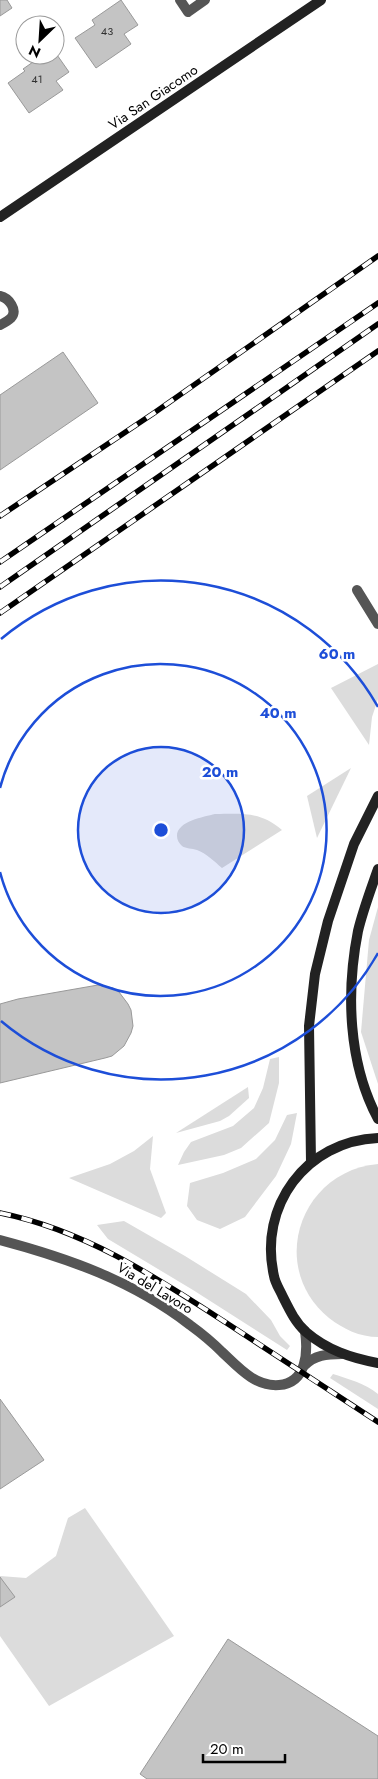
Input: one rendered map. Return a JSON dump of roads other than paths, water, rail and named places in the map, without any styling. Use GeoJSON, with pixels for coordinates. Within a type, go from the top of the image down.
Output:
{"type":"FeatureCollection","features":[{"type":"Feature","properties":{"kind":"main road","name":"Via San Giacomo"},"geometry":{"type":"LineString","coordinates":[[0,217],[321,0]]}},
{"type":"Feature","properties":{"kind":"main road"},"geometry":{"type":"LineString","coordinates":[[311,1162],[309,1026],[315,974],[328,921],[354,844],[378,796]]}},
{"type":"Feature","properties":{"kind":"main road"},"geometry":{"type":"LineString","coordinates":[[378,869],[359,929],[355,953],[352,1000],[354,1045],[358,1066],[370,1104],[378,1119]]}},
{"type":"Feature","properties":{"kind":"main road","name":"Via del Lavoro"},"geometry":{"type":"LineString","coordinates":[[378,1138],[357,1140],[343,1144],[311,1162],[297,1177],[279,1206],[272,1224],[270,1258],[274,1278],[291,1314],[305,1331],[322,1344],[342,1354],[378,1363]]}},
{"type":"Feature","properties":{"kind":"street"},"geometry":{"type":"LineString","coordinates":[[180,0],[188,12],[205,0]]}},
{"type":"Feature","properties":{"kind":"street"},"geometry":{"type":"LineString","coordinates":[[0,296],[9,301],[14,313],[11,318],[0,325]]}},
{"type":"Feature","properties":{"kind":"street"},"geometry":{"type":"LineString","coordinates":[[357,590],[378,624]]}},
{"type":"Feature","properties":{"kind":"street","name":"Via del Lavoro"},"geometry":{"type":"LineString","coordinates":[[0,1240],[42,1251],[95,1270],[126,1284],[157,1302],[190,1325],[249,1377],[262,1383],[278,1385],[290,1383],[298,1377],[310,1358],[342,1354]]}},
{"type":"Feature","properties":{"kind":"street"},"geometry":{"type":"LineString","coordinates":[[303,1367],[306,1355],[305,1331]]}},
{"type":"Feature","properties":{"kind":"railway"},"geometry":{"type":"LineString","coordinates":[[0,516],[154,413],[378,256]]}},
{"type":"Feature","properties":{"kind":"railway"},"geometry":{"type":"LineString","coordinates":[[0,562],[378,303]]}},
{"type":"Feature","properties":{"kind":"railway"},"geometry":{"type":"LineString","coordinates":[[0,587],[378,324]]}},
{"type":"Feature","properties":{"kind":"railway"},"geometry":{"type":"LineString","coordinates":[[0,613],[378,351]]}},
{"type":"Feature","properties":{"kind":"railway"},"geometry":{"type":"LineString","coordinates":[[0,1213],[61,1231],[145,1272],[378,1422]]}}]}
